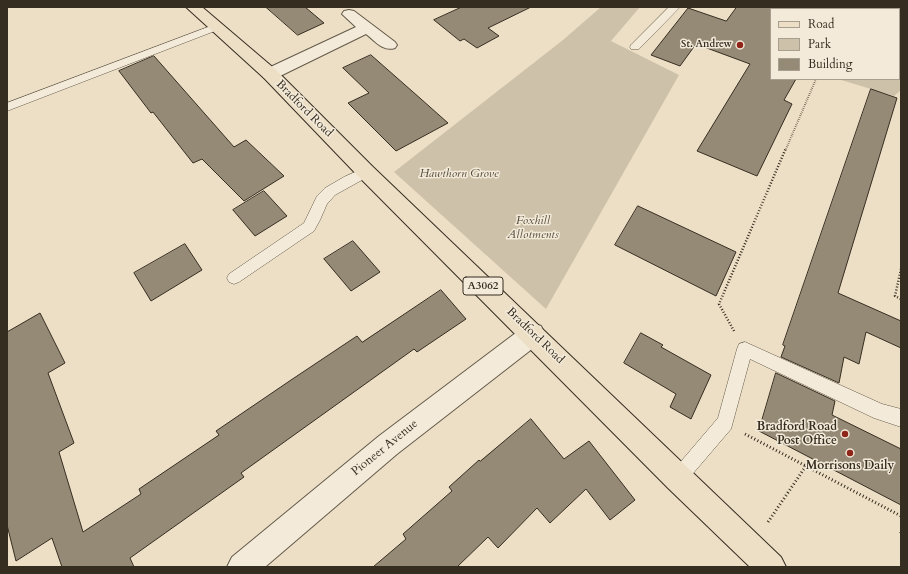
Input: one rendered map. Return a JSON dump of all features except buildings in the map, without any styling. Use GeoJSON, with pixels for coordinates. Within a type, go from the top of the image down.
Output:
{"type":"FeatureCollection","features":[{"type":"Feature","properties":{"kind":"main road","name":"Bradford Road"},"geometry":{"type":"LineString","coordinates":[[193,7],[270,74],[366,172],[678,478],[771,567]]}},
{"type":"Feature","properties":{"kind":"street"},"geometry":{"type":"LineString","coordinates":[[349,14],[389,45]]}},
{"type":"Feature","properties":{"kind":"street"},"geometry":{"type":"LineString","coordinates":[[270,74],[367,28]]}},
{"type":"Feature","properties":{"kind":"street","name":"Pioneer Avenue"},"geometry":{"type":"LineString","coordinates":[[242,567],[388,445],[532,334]]}},
{"type":"Feature","properties":{"kind":"lane"},"geometry":{"type":"LineString","coordinates":[[635,48],[674,7]]}},
{"type":"Feature","properties":{"kind":"lane"},"geometry":{"type":"LineString","coordinates":[[7,107],[216,27]]}},
{"type":"Feature","properties":{"kind":"lane"},"geometry":{"type":"LineString","coordinates":[[234,278],[309,227],[315,220],[321,201],[326,194],[366,172]]}},
{"type":"Feature","properties":{"kind":"lane"},"geometry":{"type":"LineString","coordinates":[[678,478],[725,423],[745,349],[880,412],[901,418]]}},
{"type":"Feature","properties":{"kind":"path"},"geometry":{"type":"LineString","coordinates":[[745,349],[719,304],[816,80]]}},
{"type":"Feature","properties":{"kind":"path"},"geometry":{"type":"LineString","coordinates":[[901,269],[895,296],[901,299]]}},
{"type":"Feature","properties":{"kind":"path"},"geometry":{"type":"LineString","coordinates":[[725,423],[901,516]]}},
{"type":"Feature","properties":{"kind":"path"},"geometry":{"type":"LineString","coordinates":[[751,547],[806,466]]}},
{"type":"Feature","properties":{"kind":"green space"},"geometry":{"type":"Polygon","coordinates":[[[601,7],[640,7],[611,41],[679,75],[546,309],[394,172],[563,40],[601,7]]]}},
{"type":"Feature","properties":{"kind":"green space"},"geometry":{"type":"Polygon","coordinates":[[[841,80],[899,80],[901,81],[901,90],[894,96],[841,80]]]}},
{"type":"Feature","properties":{"kind":"place","name":"St. Andrew"},"geometry":{"type":"Point","coordinates":[740,45]}},
{"type":"Feature","properties":{"kind":"place","name":"Bradford Road Post Office"},"geometry":{"type":"Point","coordinates":[845,434]}},
{"type":"Feature","properties":{"kind":"place","name":"Morrisons Daily"},"geometry":{"type":"Point","coordinates":[850,453]}},
{"type":"Feature","properties":{"kind":"park label","name":"Hawthorn Grove"},"geometry":{"type":"Point","coordinates":[459,174]}},
{"type":"Feature","properties":{"kind":"park label","name":"Foxhill Allotments"},"geometry":{"type":"Point","coordinates":[533,228]}}]}
